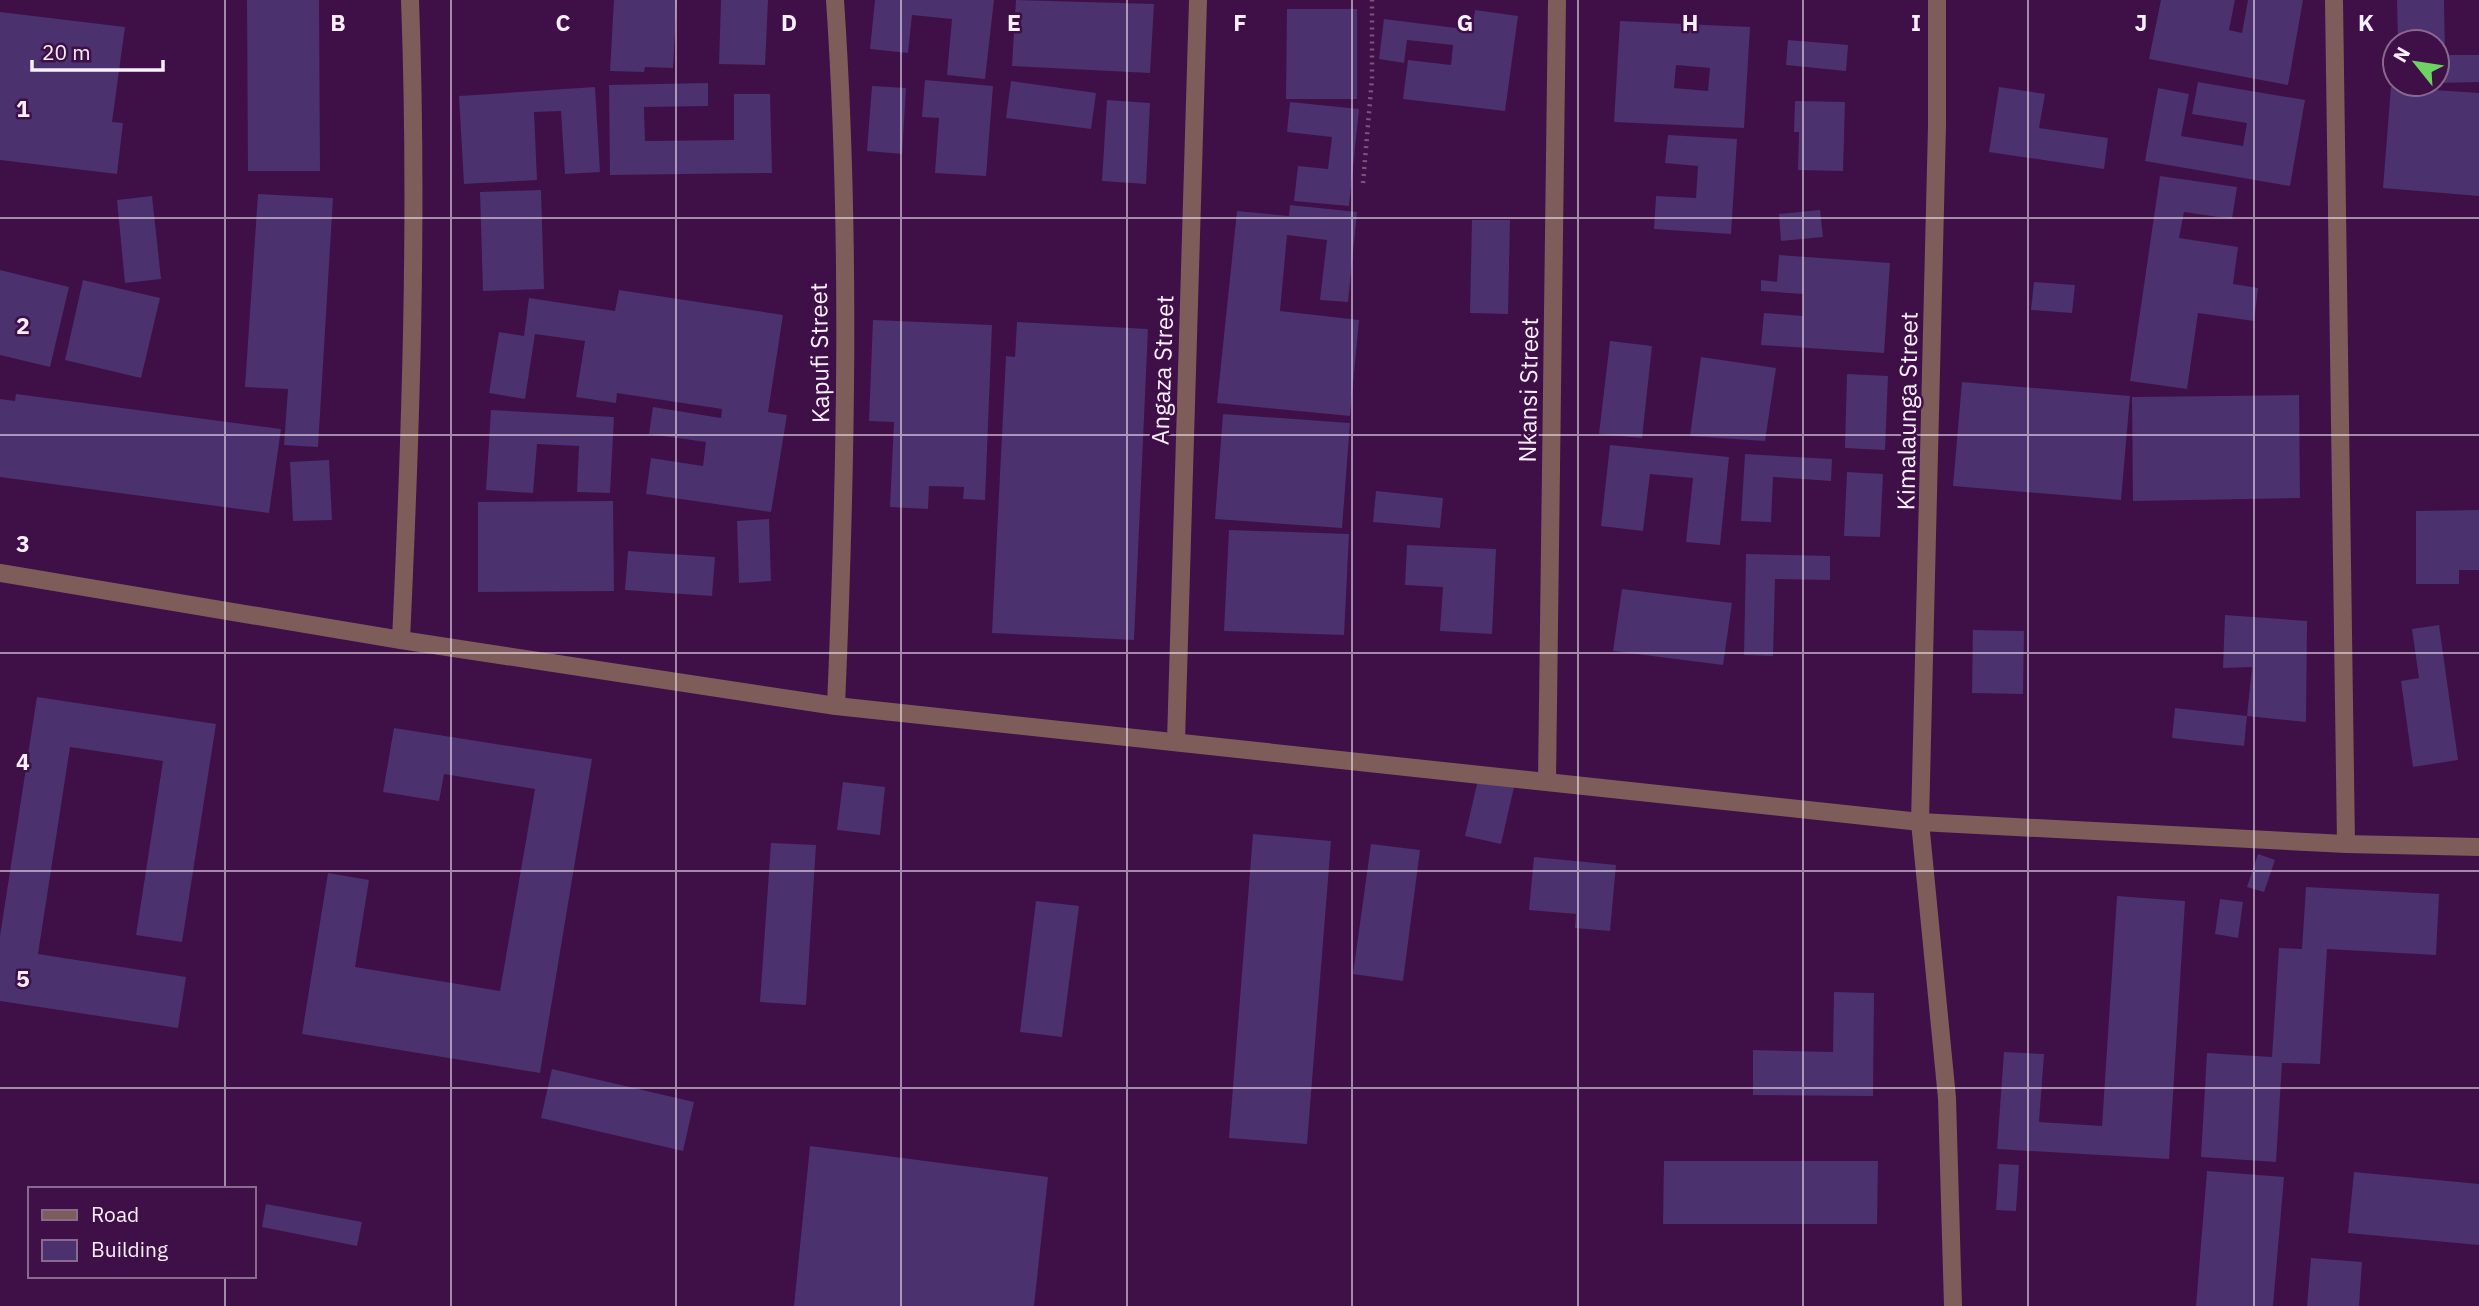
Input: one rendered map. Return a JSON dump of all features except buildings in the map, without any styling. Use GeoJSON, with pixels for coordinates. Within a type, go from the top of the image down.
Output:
{"type":"FeatureCollection","features":[{"type":"Feature","properties":{"kind":"street"},"geometry":{"type":"LineString","coordinates":[[401,640],[413,372],[415,132],[410,0]]}},
{"type":"Feature","properties":{"kind":"street","name":"Kapufi Street"},"geometry":{"type":"LineString","coordinates":[[835,0],[840,70],[845,473],[836,706]]}},
{"type":"Feature","properties":{"kind":"street","name":"Angaza Street"},"geometry":{"type":"LineString","coordinates":[[1176,741],[1198,0]]}},
{"type":"Feature","properties":{"kind":"street","name":"Nkansi Street"},"geometry":{"type":"LineString","coordinates":[[1547,781],[1557,0]]}},
{"type":"Feature","properties":{"kind":"street","name":"Kimalaunga Street"},"geometry":{"type":"LineString","coordinates":[[1937,0],[1937,154],[1920,822],[1947,1098],[1953,1306]]}},
{"type":"Feature","properties":{"kind":"street"},"geometry":{"type":"LineString","coordinates":[[2333,0],[2346,844]]}},
{"type":"Feature","properties":{"kind":"street"},"geometry":{"type":"LineString","coordinates":[[0,573],[401,640],[836,706],[1920,822],[2346,844],[2479,847]]}},
{"type":"Feature","properties":{"kind":"path"},"geometry":{"type":"LineString","coordinates":[[1363,183],[1371,78],[1371,0]]}}]}
